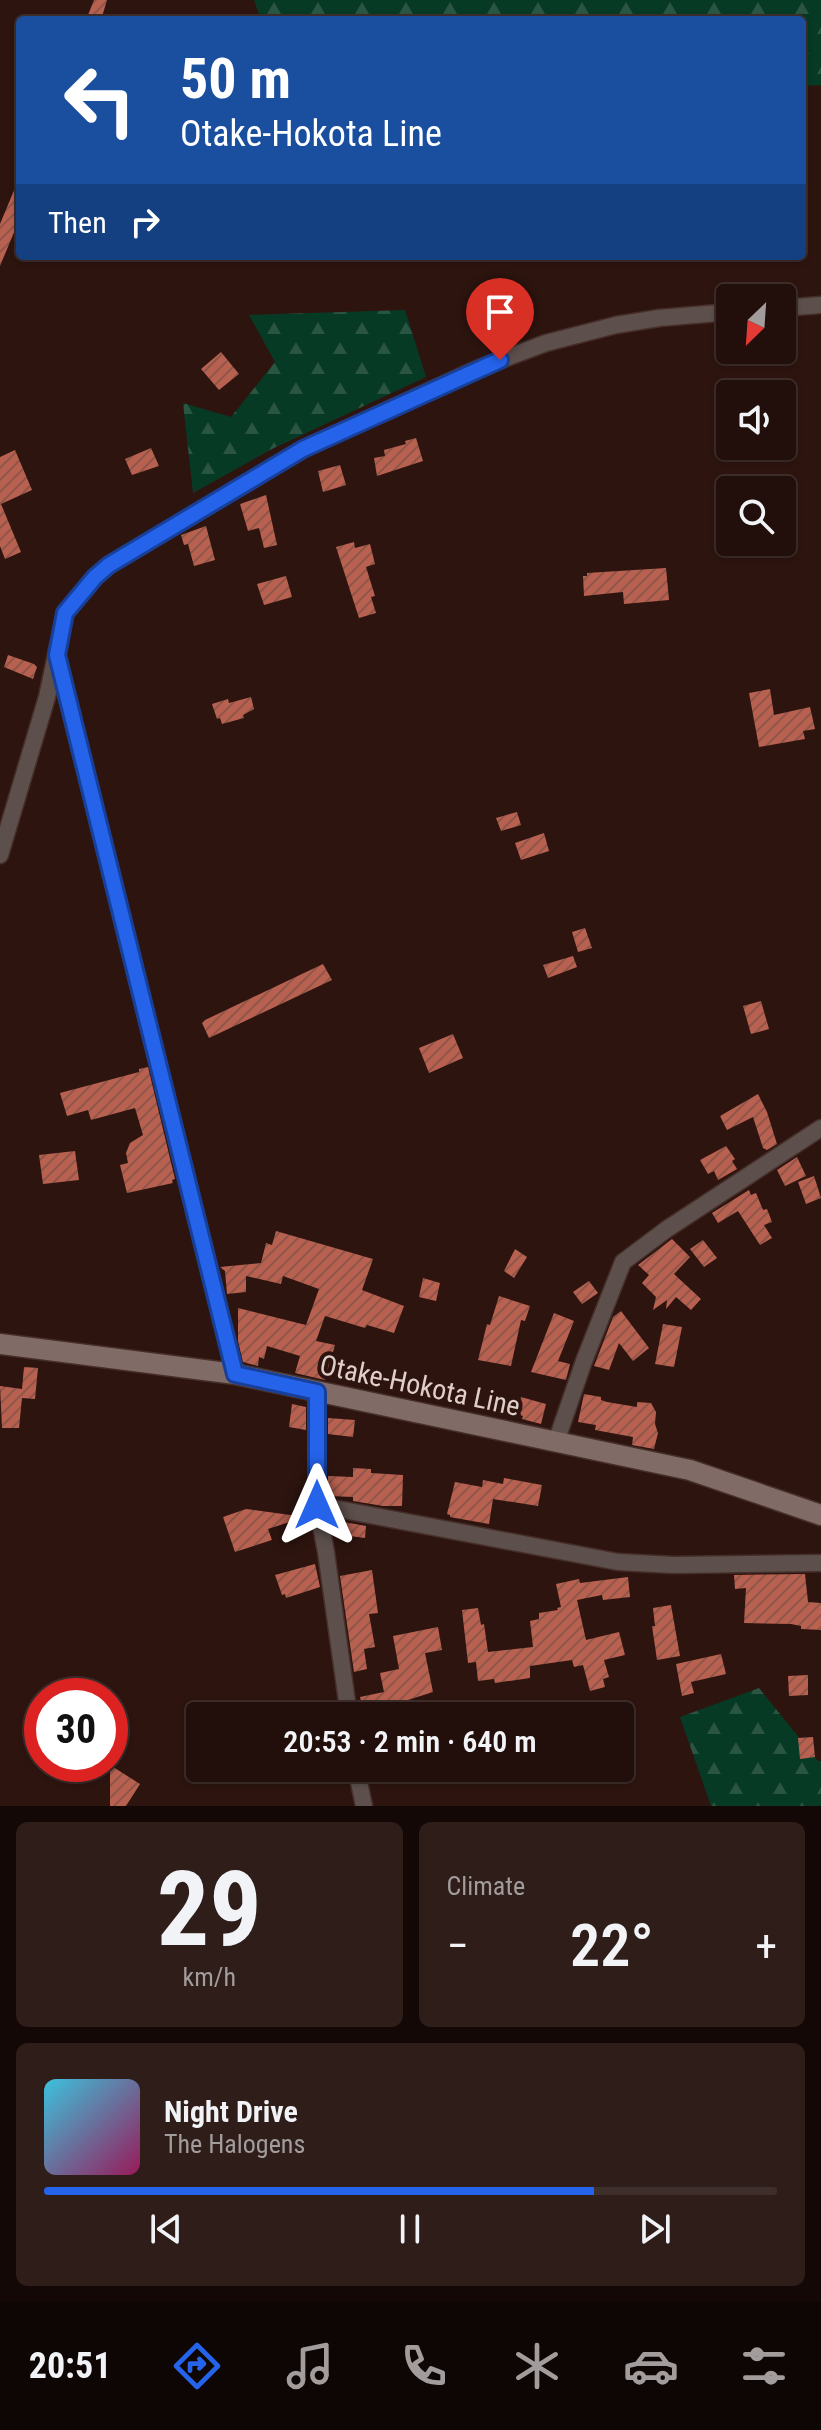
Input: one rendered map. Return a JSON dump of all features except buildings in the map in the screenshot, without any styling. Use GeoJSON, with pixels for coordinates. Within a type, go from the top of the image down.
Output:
{"type":"FeatureCollection","features":[{"type":"Feature","properties":{"kind":"main road","name":"Otake-Hokota Line"},"geometry":{"type":"LineString","coordinates":[[0,1344],[235,1374],[690,1470],[821,1515]]}},
{"type":"Feature","properties":{"kind":"street"},"geometry":{"type":"LineString","coordinates":[[796,307],[821,305]]}},
{"type":"Feature","properties":{"kind":"street"},"geometry":{"type":"LineString","coordinates":[[0,855],[47,697],[65,613],[109,565],[303,449],[477,369],[546,343],[616,325],[716,313]]}},
{"type":"Feature","properties":{"kind":"street"},"geometry":{"type":"LineString","coordinates":[[57,655],[235,1374]]}},
{"type":"Feature","properties":{"kind":"street"},"geometry":{"type":"LineString","coordinates":[[556,1442],[623,1262],[679,1221],[821,1128]]}},
{"type":"Feature","properties":{"kind":"street"},"geometry":{"type":"LineString","coordinates":[[317,1392],[317,1505],[347,1702]]}},
{"type":"Feature","properties":{"kind":"street"},"geometry":{"type":"LineString","coordinates":[[317,1505],[618,1562],[674,1565],[821,1563]]}},
{"type":"Feature","properties":{"kind":"street"},"geometry":{"type":"LineString","coordinates":[[359,1782],[364,1806]]}},
{"type":"Feature","properties":{"kind":"green space"},"geometry":{"type":"Polygon","coordinates":[[[254,0],[821,0],[821,85],[806,86],[806,16],[260,16],[254,0]]]}},
{"type":"Feature","properties":{"kind":"green space"},"geometry":{"type":"Polygon","coordinates":[[[405,310],[426,377],[272,449],[193,493],[183,403],[231,417],[275,362],[249,315],[405,310]]]}},
{"type":"Feature","properties":{"kind":"green space"},"geometry":{"type":"Polygon","coordinates":[[[759,1688],[821,1761],[821,1806],[711,1806],[680,1717],[759,1688]]]}},
{"type":"Feature","properties":{"kind":"route"},"geometry":{"type":"LineString","coordinates":[[317,1505],[317,1392],[235,1374],[57,655],[65,613],[109,565],[303,449],[500,360]]}}]}
